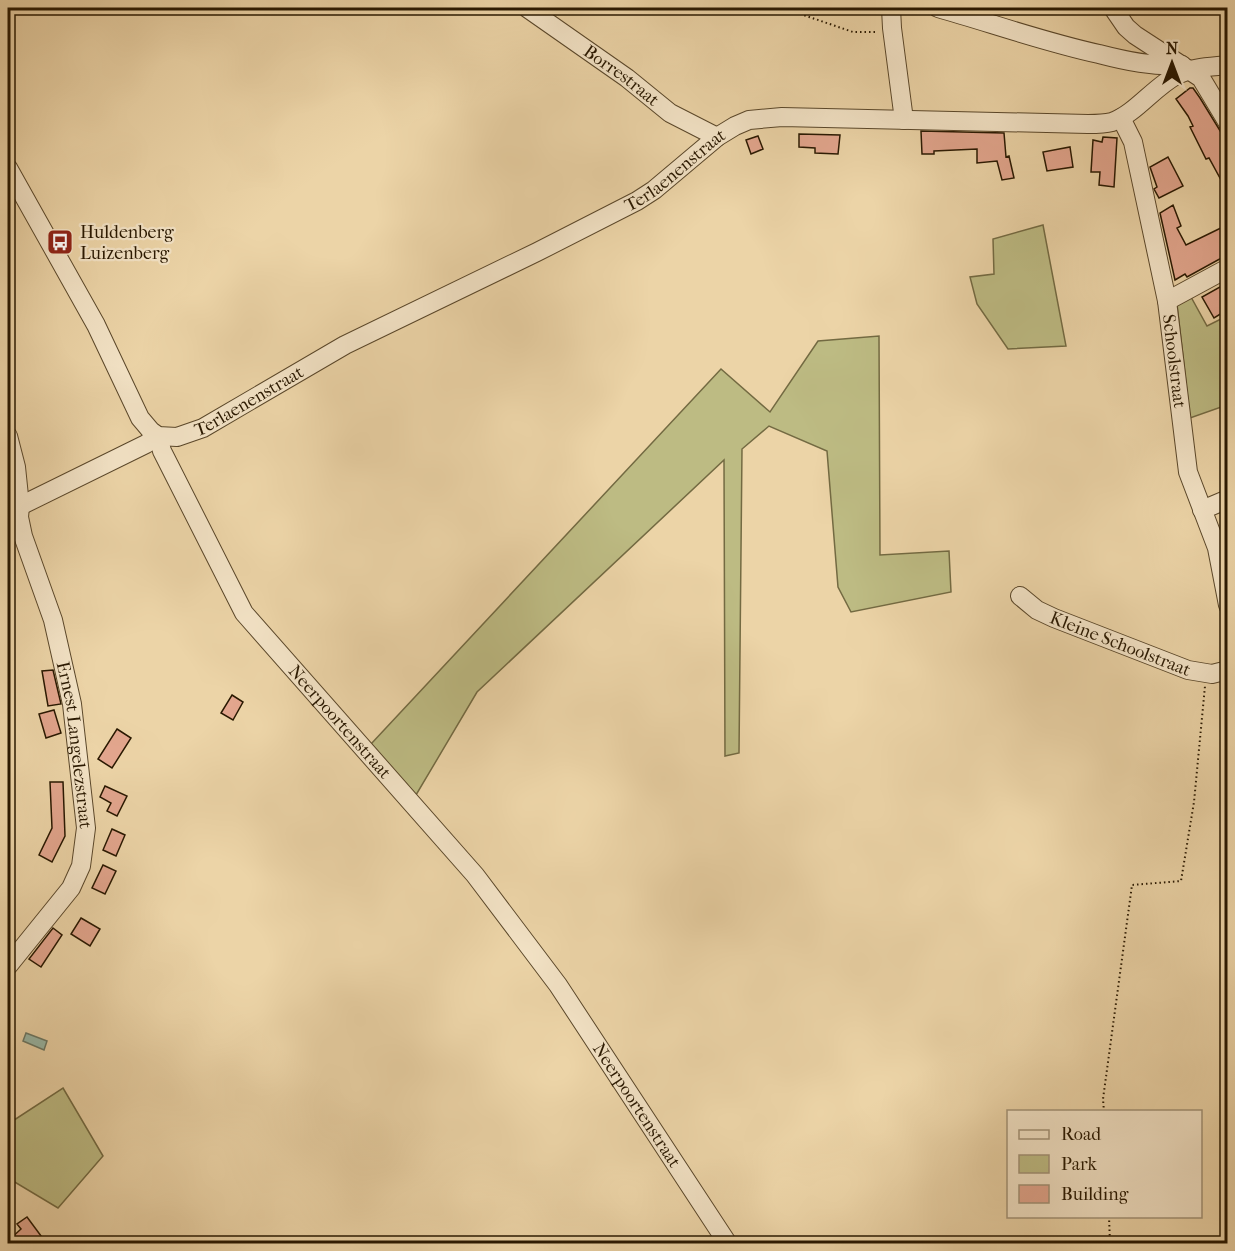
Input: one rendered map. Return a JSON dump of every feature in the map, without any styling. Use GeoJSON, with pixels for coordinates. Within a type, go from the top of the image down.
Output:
{"type":"FeatureCollection","features":[{"type":"Feature","properties":{"kind":"street","name":"Borrestraat"},"geometry":{"type":"LineString","coordinates":[[527,8],[627,78],[670,113],[717,137]]}},
{"type":"Feature","properties":{"kind":"street"},"geometry":{"type":"LineString","coordinates":[[891,8],[904,120]]}},
{"type":"Feature","properties":{"kind":"street"},"geometry":{"type":"LineString","coordinates":[[938,8],[1060,46],[1124,60],[1186,67]]}},
{"type":"Feature","properties":{"kind":"street"},"geometry":{"type":"LineString","coordinates":[[1113,8],[1126,27],[1135,35],[1201,78],[1227,123]]}},
{"type":"Feature","properties":{"kind":"street","name":"Terlaenenstraat"},"geometry":{"type":"LineString","coordinates":[[158,436],[177,437],[203,428],[345,345],[637,201],[668,180],[717,137],[749,120],[765,117],[1109,123],[1121,118],[1186,67],[1227,65]]}},
{"type":"Feature","properties":{"kind":"street","name":"Schoolstraat"},"geometry":{"type":"LineString","coordinates":[[1121,118],[1133,142],[1167,301],[1188,472],[1217,548],[1227,605]]}},
{"type":"Feature","properties":{"kind":"street","name":"Neerpoortenstraat"},"geometry":{"type":"LineString","coordinates":[[8,168],[96,325],[140,418],[150,431],[158,436],[162,451],[244,613],[476,875],[558,985],[728,1244]]}},
{"type":"Feature","properties":{"kind":"street"},"geometry":{"type":"LineString","coordinates":[[1167,301],[1227,268]]}},
{"type":"Feature","properties":{"kind":"street","name":"Ernest Langelezstraat"},"geometry":{"type":"LineString","coordinates":[[8,436],[16,467],[19,517],[23,536],[53,620],[72,705],[86,828],[81,866],[70,888],[11,957]]}},
{"type":"Feature","properties":{"kind":"street"},"geometry":{"type":"LineString","coordinates":[[20,506],[158,436]]}},
{"type":"Feature","properties":{"kind":"street"},"geometry":{"type":"LineString","coordinates":[[1202,510],[1227,499]]}},
{"type":"Feature","properties":{"kind":"street","name":"Kleine Schoolstraat"},"geometry":{"type":"LineString","coordinates":[[1020,596],[1037,610],[1054,618],[1188,670],[1212,674],[1227,670]]}},
{"type":"Feature","properties":{"kind":"path"},"geometry":{"type":"LineString","coordinates":[[783,8],[853,32],[875,33],[892,28]]}},
{"type":"Feature","properties":{"kind":"path"},"geometry":{"type":"LineString","coordinates":[[1104,1110],[1103,1099],[1132,885],[1181,881],[1194,802],[1206,673]]}},
{"type":"Feature","properties":{"kind":"path"},"geometry":{"type":"LineString","coordinates":[[1109,1218],[1110,1244]]}},
{"type":"Feature","properties":{"kind":"green space"},"geometry":{"type":"Polygon","coordinates":[[[1043,225],[1066,346],[1008,349],[977,304],[970,277],[994,274],[993,239],[1043,225]]]}},
{"type":"Feature","properties":{"kind":"green space"},"geometry":{"type":"Polygon","coordinates":[[[1191,297],[1207,326],[1227,316],[1227,405],[1190,418],[1177,304],[1191,297]]]}},
{"type":"Feature","properties":{"kind":"green space"},"geometry":{"type":"Polygon","coordinates":[[[879,336],[880,555],[949,551],[951,592],[851,612],[838,587],[827,451],[769,426],[742,449],[739,753],[725,756],[724,460],[477,692],[416,795],[371,744],[721,369],[770,412],[818,341],[879,336]]]}},
{"type":"Feature","properties":{"kind":"green space"},"geometry":{"type":"Polygon","coordinates":[[[63,1088],[103,1156],[58,1208],[8,1178],[8,1124],[63,1088]]]}},
{"type":"Feature","properties":{"kind":"shaded area"},"geometry":{"type":"Polygon","coordinates":[[[26,1033],[47,1041],[44,1050],[23,1041],[26,1033]]]}},
{"type":"Feature","properties":{"kind":"building"},"geometry":{"type":"Polygon","coordinates":[[[1193,88],[1200,98],[1227,142],[1227,191],[1209,158],[1206,159],[1190,127],[1193,126],[1188,116],[1176,99],[1193,88]]]}},
{"type":"Feature","properties":{"kind":"building"},"geometry":{"type":"Polygon","coordinates":[[[921,131],[1004,133],[1006,157],[1009,156],[1014,178],[1002,180],[997,161],[977,163],[977,149],[934,151],[934,154],[922,154],[921,131]]]}},
{"type":"Feature","properties":{"kind":"building"},"geometry":{"type":"Polygon","coordinates":[[[799,134],[840,135],[838,154],[815,153],[815,148],[799,147],[799,134]]]}},
{"type":"Feature","properties":{"kind":"building"},"geometry":{"type":"Polygon","coordinates":[[[758,136],[763,149],[751,154],[746,140],[758,136]]]}},
{"type":"Feature","properties":{"kind":"building"},"geometry":{"type":"Polygon","coordinates":[[[1103,137],[1117,138],[1114,187],[1099,185],[1100,172],[1091,172],[1093,140],[1102,142],[1103,137]]]}},
{"type":"Feature","properties":{"kind":"building"},"geometry":{"type":"Polygon","coordinates":[[[1070,147],[1073,167],[1047,171],[1043,152],[1070,147]]]}},
{"type":"Feature","properties":{"kind":"building"},"geometry":{"type":"Polygon","coordinates":[[[1168,157],[1183,186],[1159,198],[1154,189],[1157,187],[1150,167],[1168,157]]]}},
{"type":"Feature","properties":{"kind":"building"},"geometry":{"type":"Polygon","coordinates":[[[1173,205],[1181,226],[1177,228],[1186,245],[1227,225],[1227,255],[1187,277],[1185,274],[1175,280],[1160,213],[1173,205]]]}},
{"type":"Feature","properties":{"kind":"building"},"geometry":{"type":"Polygon","coordinates":[[[1227,283],[1227,310],[1214,318],[1202,297],[1227,283]]]}},
{"type":"Feature","properties":{"kind":"building"},"geometry":{"type":"Polygon","coordinates":[[[53,670],[61,704],[48,706],[42,671],[53,670]]]}},
{"type":"Feature","properties":{"kind":"building"},"geometry":{"type":"Polygon","coordinates":[[[232,695],[243,702],[233,720],[221,713],[232,695]]]}},
{"type":"Feature","properties":{"kind":"building"},"geometry":{"type":"Polygon","coordinates":[[[54,710],[61,733],[46,738],[39,714],[54,710]]]}},
{"type":"Feature","properties":{"kind":"building"},"geometry":{"type":"Polygon","coordinates":[[[117,729],[131,738],[112,768],[98,759],[117,729]]]}},
{"type":"Feature","properties":{"kind":"building"},"geometry":{"type":"Polygon","coordinates":[[[50,782],[63,782],[65,836],[52,862],[39,855],[52,828],[50,782]]]}},
{"type":"Feature","properties":{"kind":"building"},"geometry":{"type":"Polygon","coordinates":[[[105,786],[127,796],[117,816],[107,811],[111,803],[100,797],[105,786]]]}},
{"type":"Feature","properties":{"kind":"building"},"geometry":{"type":"Polygon","coordinates":[[[112,829],[125,835],[116,856],[103,850],[112,829]]]}},
{"type":"Feature","properties":{"kind":"building"},"geometry":{"type":"Polygon","coordinates":[[[103,865],[116,871],[105,894],[92,888],[103,865]]]}},
{"type":"Feature","properties":{"kind":"building"},"geometry":{"type":"Polygon","coordinates":[[[81,918],[100,929],[90,946],[71,934],[81,918]]]}},
{"type":"Feature","properties":{"kind":"building"},"geometry":{"type":"Polygon","coordinates":[[[53,928],[62,935],[41,967],[29,959],[53,928]]]}},
{"type":"Feature","properties":{"kind":"building"},"geometry":{"type":"Polygon","coordinates":[[[27,1217],[47,1244],[8,1244],[8,1241],[21,1229],[17,1224],[27,1217]]]}},
{"type":"Feature","properties":{"kind":"place","name":"Huldenberg Luizenberg"},"geometry":{"type":"Point","coordinates":[60,242]}}]}
